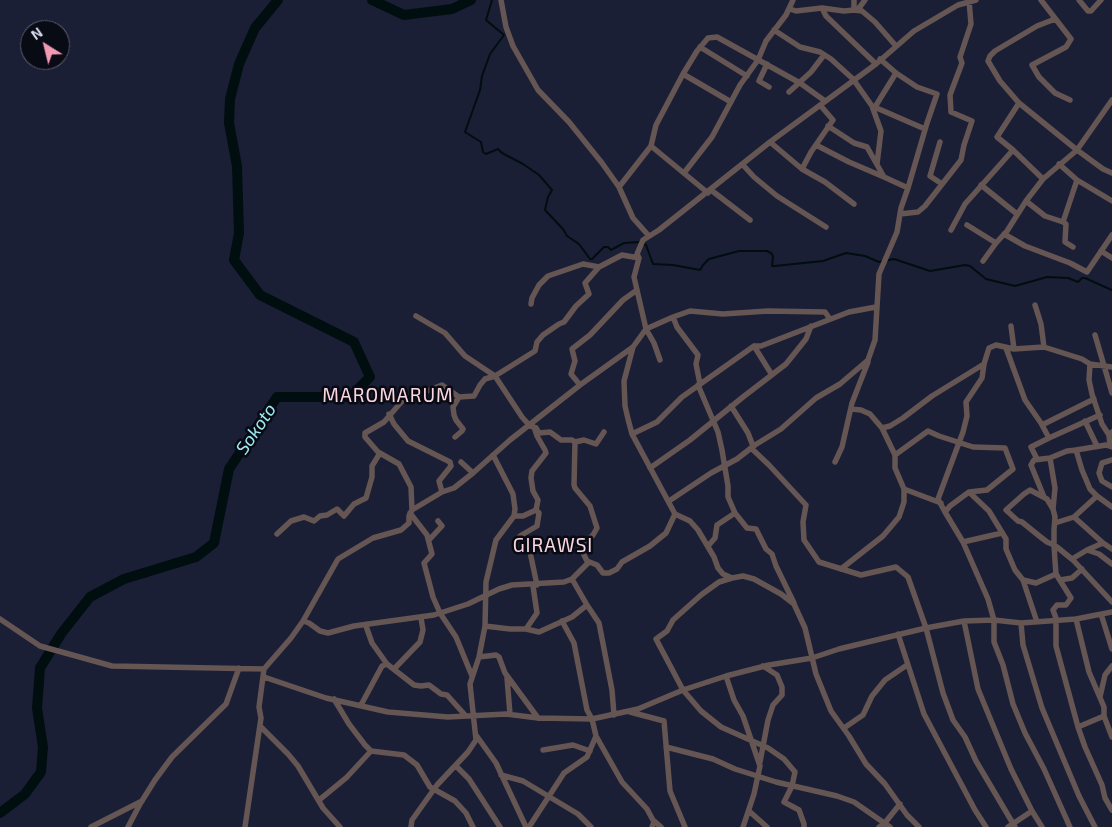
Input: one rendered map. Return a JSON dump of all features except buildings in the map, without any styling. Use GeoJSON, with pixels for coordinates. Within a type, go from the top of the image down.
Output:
{"type":"FeatureCollection","features":[{"type":"Feature","properties":{"kind":"street"},"geometry":{"type":"LineString","coordinates":[[500,0],[512,46],[538,90],[584,139],[619,187],[633,218],[649,236]]}},
{"type":"Feature","properties":{"kind":"street"},"geometry":{"type":"LineString","coordinates":[[684,173],[712,137],[730,102],[758,60],[766,41],[790,9],[793,0]]}},
{"type":"Feature","properties":{"kind":"street"},"geometry":{"type":"LineString","coordinates":[[854,0],[854,10]]}},
{"type":"Feature","properties":{"kind":"street"},"geometry":{"type":"LineString","coordinates":[[854,10],[859,8],[865,0]]}},
{"type":"Feature","properties":{"kind":"street"},"geometry":{"type":"LineString","coordinates":[[660,360],[654,343],[646,329],[634,277],[639,258],[637,254],[643,240],[659,230],[744,165],[770,142],[914,32],[957,2],[971,0],[971,24],[960,57],[962,63],[950,95],[951,112],[972,121],[964,146],[962,160],[925,206],[918,212],[900,214]]}},
{"type":"Feature","properties":{"kind":"street"},"geometry":{"type":"LineString","coordinates":[[1041,0],[1071,39],[1066,47],[1032,65],[1039,77],[1055,93],[1070,100]]}},
{"type":"Feature","properties":{"kind":"street"},"geometry":{"type":"LineString","coordinates":[[1079,0],[1088,11],[1101,0]]}},
{"type":"Feature","properties":{"kind":"street"},"geometry":{"type":"LineString","coordinates":[[790,9],[796,11],[822,8],[862,11],[875,22],[896,46]]}},
{"type":"Feature","properties":{"kind":"street"},"geometry":{"type":"LineString","coordinates":[[822,8],[826,16],[878,61],[917,87],[937,94],[900,214],[897,232],[879,274],[875,340],[851,409],[842,447],[835,462]]}},
{"type":"Feature","properties":{"kind":"street"},"geometry":{"type":"LineString","coordinates":[[1055,18],[1037,26],[995,51],[988,61],[1000,82],[1019,103],[1077,150],[1103,169],[1112,173]]}},
{"type":"Feature","properties":{"kind":"street"},"geometry":{"type":"LineString","coordinates":[[774,30],[800,47],[824,55],[853,79],[874,107],[881,131],[877,164]]}},
{"type":"Feature","properties":{"kind":"street"},"geometry":{"type":"LineString","coordinates":[[619,187],[651,146],[656,125],[683,74],[700,47],[708,38],[717,37],[800,83],[822,103],[833,120],[816,144],[802,169]]}},
{"type":"Feature","properties":{"kind":"street"},"geometry":{"type":"LineString","coordinates":[[700,47],[747,76]]}},
{"type":"Feature","properties":{"kind":"street"},"geometry":{"type":"LineString","coordinates":[[789,92],[800,83],[824,55]]}},
{"type":"Feature","properties":{"kind":"street"},"geometry":{"type":"LineString","coordinates":[[767,64],[759,81],[769,87]]}},
{"type":"Feature","properties":{"kind":"street"},"geometry":{"type":"LineString","coordinates":[[874,107],[896,73]]}},
{"type":"Feature","properties":{"kind":"street"},"geometry":{"type":"LineString","coordinates":[[683,74],[730,102]]}},
{"type":"Feature","properties":{"kind":"street"},"geometry":{"type":"LineString","coordinates":[[983,261],[1043,179],[1058,164],[1077,150],[1112,100]]}},
{"type":"Feature","properties":{"kind":"street"},"geometry":{"type":"LineString","coordinates":[[1019,103],[997,137],[1043,179]]}},
{"type":"Feature","properties":{"kind":"street"},"geometry":{"type":"LineString","coordinates":[[874,107],[925,129]]}},
{"type":"Feature","properties":{"kind":"street"},"geometry":{"type":"LineString","coordinates":[[828,126],[854,143],[867,147],[884,177]]}},
{"type":"Feature","properties":{"kind":"street"},"geometry":{"type":"LineString","coordinates":[[770,142],[802,169],[825,182],[854,204]]}},
{"type":"Feature","properties":{"kind":"street"},"geometry":{"type":"LineString","coordinates":[[940,142],[930,176],[942,184]]}},
{"type":"Feature","properties":{"kind":"street"},"geometry":{"type":"LineString","coordinates":[[816,144],[849,162],[908,188]]}},
{"type":"Feature","properties":{"kind":"street"},"geometry":{"type":"LineString","coordinates":[[651,146],[684,173],[750,220]]}},
{"type":"Feature","properties":{"kind":"street"},"geometry":{"type":"LineString","coordinates":[[951,230],[965,204],[1013,150]]}},
{"type":"Feature","properties":{"kind":"street"},"geometry":{"type":"LineString","coordinates":[[1058,164],[1076,180],[1112,201]]}},
{"type":"Feature","properties":{"kind":"street"},"geometry":{"type":"LineString","coordinates":[[744,165],[754,177],[777,196],[826,227]]}},
{"type":"Feature","properties":{"kind":"street"},"geometry":{"type":"LineString","coordinates":[[1063,222],[1076,180]]}},
{"type":"Feature","properties":{"kind":"street"},"geometry":{"type":"LineString","coordinates":[[981,185],[1017,214]]}},
{"type":"Feature","properties":{"kind":"street"},"geometry":{"type":"LineString","coordinates":[[1026,201],[1045,216],[1066,224],[1065,242],[1073,247]]}},
{"type":"Feature","properties":{"kind":"street"},"geometry":{"type":"LineString","coordinates":[[968,225],[996,243]]}},
{"type":"Feature","properties":{"kind":"street"},"geometry":{"type":"LineString","coordinates":[[1004,234],[1025,246],[1070,263],[1087,272],[1112,235]]}},
{"type":"Feature","properties":{"kind":"street"},"geometry":{"type":"LineString","coordinates":[[1101,251],[1112,258]]}},
{"type":"Feature","properties":{"kind":"street"},"geometry":{"type":"LineString","coordinates":[[245,827],[260,726],[264,669],[303,621],[338,559],[373,538],[401,530],[409,523],[411,487],[399,464],[380,453],[365,437],[365,433],[384,422],[403,400],[442,385],[459,397],[474,396],[485,380],[495,376],[535,351],[536,342],[543,334],[564,322],[576,306],[589,294],[585,284],[599,267],[622,255],[639,258]]}},
{"type":"Feature","properties":{"kind":"street"},"geometry":{"type":"LineString","coordinates":[[531,304],[539,285],[548,276],[583,264],[599,267]]}},
{"type":"Feature","properties":{"kind":"street"},"geometry":{"type":"LineString","coordinates":[[580,384],[571,374],[574,362],[572,349],[590,335],[623,300],[637,290]]}},
{"type":"Feature","properties":{"kind":"street"},"geometry":{"type":"LineString","coordinates":[[1035,305],[1041,324],[1044,347]]}},
{"type":"Feature","properties":{"kind":"street"},"geometry":{"type":"LineString","coordinates":[[632,434],[657,422],[682,397],[754,346],[762,346],[849,312],[876,306]]}},
{"type":"Feature","properties":{"kind":"street"},"geometry":{"type":"LineString","coordinates":[[411,511],[442,492],[454,488],[510,440],[532,426],[580,384],[633,347],[646,329],[690,310],[722,314],[768,311],[825,312],[830,319]]}},
{"type":"Feature","properties":{"kind":"street"},"geometry":{"type":"LineString","coordinates":[[416,316],[446,333],[466,356],[495,376],[539,433],[550,432],[561,440],[572,440],[575,442],[584,440],[596,444],[604,432]]}},
{"type":"Feature","properties":{"kind":"street"},"geometry":{"type":"LineString","coordinates":[[673,318],[677,327],[698,355],[696,364],[699,385],[712,422],[718,432],[728,486],[728,497],[735,513],[747,528],[756,529],[766,549],[772,554],[803,622],[816,674],[831,711],[866,764],[919,827]]}},
{"type":"Feature","properties":{"kind":"street"},"geometry":{"type":"LineString","coordinates":[[650,468],[690,440],[786,364],[806,339],[811,326]]}},
{"type":"Feature","properties":{"kind":"street"},"geometry":{"type":"LineString","coordinates":[[1010,326],[1014,349]]}},
{"type":"Feature","properties":{"kind":"street"},"geometry":{"type":"LineString","coordinates":[[1096,335],[1111,390]]}},
{"type":"Feature","properties":{"kind":"street"},"geometry":{"type":"LineString","coordinates":[[754,346],[772,375]]}},
{"type":"Feature","properties":{"kind":"street"},"geometry":{"type":"LineString","coordinates":[[1070,827],[1044,769],[1025,733],[1014,704],[994,642],[994,620],[988,598],[963,542],[938,499],[967,416],[966,402],[982,378],[989,348],[996,346],[1014,349],[1044,347],[1082,359],[1090,364],[1112,367]]}},
{"type":"Feature","properties":{"kind":"street"},"geometry":{"type":"LineString","coordinates":[[633,347],[624,381],[625,406],[632,434],[675,514],[690,521],[708,546],[718,568],[732,578]]}},
{"type":"Feature","properties":{"kind":"street"},"geometry":{"type":"LineString","coordinates":[[1006,348],[1025,400],[1049,438]]}},
{"type":"Feature","properties":{"kind":"street"},"geometry":{"type":"LineString","coordinates":[[669,501],[710,473],[737,459],[780,429],[804,407],[840,384],[868,360]]}},
{"type":"Feature","properties":{"kind":"street"},"geometry":{"type":"LineString","coordinates":[[882,428],[903,418],[932,396],[984,364]]}},
{"type":"Feature","properties":{"kind":"street"},"geometry":{"type":"LineString","coordinates":[[1044,497],[1031,465],[1034,460],[1050,458],[1067,451],[1097,446],[1111,446],[1110,433],[1102,424],[1089,380],[1090,364]]}},
{"type":"Feature","properties":{"kind":"street"},"geometry":{"type":"LineString","coordinates":[[455,437],[463,429],[456,420],[453,408],[459,397]]}},
{"type":"Feature","properties":{"kind":"street"},"geometry":{"type":"LineString","coordinates":[[1043,426],[1094,399]]}},
{"type":"Feature","properties":{"kind":"street"},"geometry":{"type":"LineString","coordinates":[[732,406],[748,432],[752,447],[806,505],[803,522],[804,540],[819,562],[861,575],[896,567],[908,577],[926,628],[943,694],[953,720],[965,737],[1012,826],[1032,812]]}},
{"type":"Feature","properties":{"kind":"street"},"geometry":{"type":"LineString","coordinates":[[841,569],[883,536],[899,517],[904,502],[904,489],[895,468],[895,455],[882,428],[870,414],[861,410],[851,409]]}},
{"type":"Feature","properties":{"kind":"street"},"geometry":{"type":"LineString","coordinates":[[389,414],[394,424],[408,441],[450,462],[451,466],[439,481],[442,492]]}},
{"type":"Feature","properties":{"kind":"street"},"geometry":{"type":"LineString","coordinates":[[1037,459],[1031,447],[1100,415]]}},
{"type":"Feature","properties":{"kind":"street"},"geometry":{"type":"LineString","coordinates":[[1085,421],[1097,446]]}},
{"type":"Feature","properties":{"kind":"street"},"geometry":{"type":"LineString","coordinates":[[887,440],[891,425]]}},
{"type":"Feature","properties":{"kind":"street"},"geometry":{"type":"LineString","coordinates":[[526,629],[537,613],[530,552],[520,536],[537,526],[539,513],[536,510],[538,500],[533,491],[531,478],[532,471],[546,453],[532,426]]}},
{"type":"Feature","properties":{"kind":"street"},"geometry":{"type":"LineString","coordinates":[[895,455],[928,431],[973,447],[1005,448],[1013,469],[987,490],[969,492],[950,506],[946,512]]}},
{"type":"Feature","properties":{"kind":"street"},"geometry":{"type":"LineString","coordinates":[[575,442],[574,485],[590,506],[597,528],[593,535],[580,546],[587,561],[597,565],[603,573],[617,570],[622,562],[650,546],[666,533],[675,514]]}},
{"type":"Feature","properties":{"kind":"street"},"geometry":{"type":"LineString","coordinates":[[1078,450],[1076,450],[1082,470],[1090,488],[1112,507]]}},
{"type":"Feature","properties":{"kind":"street"},"geometry":{"type":"LineString","coordinates":[[277,534],[290,521],[304,517],[313,521],[337,509],[344,516],[354,504],[366,498],[372,477],[372,466],[380,453]]}},
{"type":"Feature","properties":{"kind":"street"},"geometry":{"type":"LineString","coordinates":[[411,827],[412,820],[434,789],[468,752],[476,740],[470,684],[486,626],[486,582],[496,540],[514,516],[515,502],[513,494],[493,455]]}},
{"type":"Feature","properties":{"kind":"street"},"geometry":{"type":"LineString","coordinates":[[1050,458],[1055,488],[1053,509]]}},
{"type":"Feature","properties":{"kind":"street"},"geometry":{"type":"LineString","coordinates":[[1112,460],[1102,463],[1099,473],[1102,481],[1112,487]]}},
{"type":"Feature","properties":{"kind":"street"},"geometry":{"type":"LineString","coordinates":[[461,462],[473,473]]}},
{"type":"Feature","properties":{"kind":"street"},"geometry":{"type":"LineString","coordinates":[[904,489],[941,503]]}},
{"type":"Feature","properties":{"kind":"street"},"geometry":{"type":"LineString","coordinates":[[1112,602],[1072,559],[1054,545],[1042,538],[1022,522],[1018,522],[1006,510],[1030,490],[1047,499],[1053,509],[1055,517],[1054,545],[1056,574],[1071,598],[1066,605],[1058,605],[1053,610],[1056,620],[1056,646],[1078,727],[1100,780],[1105,798],[1112,810]]}},
{"type":"Feature","properties":{"kind":"street"},"geometry":{"type":"LineString","coordinates":[[969,492],[989,511],[1006,539],[1006,549],[1015,570],[1023,580],[1037,622]]}},
{"type":"Feature","properties":{"kind":"street"},"geometry":{"type":"LineString","coordinates":[[1054,523],[1074,517],[1097,496]]}},
{"type":"Feature","properties":{"kind":"street"},"geometry":{"type":"LineString","coordinates":[[514,516],[523,516],[536,510]]}},
{"type":"Feature","properties":{"kind":"street"},"geometry":{"type":"LineString","coordinates":[[411,511],[429,540],[432,554],[424,563],[433,597],[456,637],[472,676]]}},
{"type":"Feature","properties":{"kind":"street"},"geometry":{"type":"LineString","coordinates":[[708,546],[715,538],[718,525],[735,513]]}},
{"type":"Feature","properties":{"kind":"street"},"geometry":{"type":"LineString","coordinates":[[1074,517],[1112,549]]}},
{"type":"Feature","properties":{"kind":"street"},"geometry":{"type":"LineString","coordinates":[[429,540],[442,526],[438,521]]}},
{"type":"Feature","properties":{"kind":"street"},"geometry":{"type":"LineString","coordinates":[[963,542],[1002,533]]}},
{"type":"Feature","properties":{"kind":"street"},"geometry":{"type":"LineString","coordinates":[[1072,559],[1103,543]]}},
{"type":"Feature","properties":{"kind":"street"},"geometry":{"type":"LineString","coordinates":[[1087,550],[1099,554],[1112,564]]}},
{"type":"Feature","properties":{"kind":"street"},"geometry":{"type":"LineString","coordinates":[[303,621],[320,631],[328,633],[354,626],[421,618],[468,604],[486,594],[512,586],[564,582],[572,578],[588,563],[587,561]]}},
{"type":"Feature","properties":{"kind":"street"},"geometry":{"type":"LineString","coordinates":[[1060,580],[1072,578],[1082,569]]}},
{"type":"Feature","properties":{"kind":"street"},"geometry":{"type":"LineString","coordinates":[[1023,580],[1036,582],[1056,574]]}},
{"type":"Feature","properties":{"kind":"street"},"geometry":{"type":"LineString","coordinates":[[794,604],[781,594],[754,579],[743,576],[732,578],[719,582],[701,595],[673,620],[667,631],[656,639],[683,690],[700,711],[721,727],[764,746],[784,759],[795,772],[792,786],[784,802],[798,810],[804,827]]}},
{"type":"Feature","properties":{"kind":"street"},"geometry":{"type":"LineString","coordinates":[[572,578],[599,623],[612,690],[614,715]]}},
{"type":"Feature","properties":{"kind":"street"},"geometry":{"type":"LineString","coordinates":[[486,626],[526,629],[539,632],[572,617],[587,605]]}},
{"type":"Feature","properties":{"kind":"street"},"geometry":{"type":"LineString","coordinates":[[264,677],[334,699],[388,712],[418,716],[448,717],[510,714],[538,718],[592,719],[638,709],[683,690],[726,676],[763,666],[812,658],[839,649],[926,628],[964,621],[994,620],[1021,623],[1076,619],[1112,612]]}},
{"type":"Feature","properties":{"kind":"street"},"geometry":{"type":"LineString","coordinates":[[1101,614],[1112,649]]}},
{"type":"Feature","properties":{"kind":"street"},"geometry":{"type":"LineString","coordinates":[[394,669],[420,642],[423,630],[421,618]]}},
{"type":"Feature","properties":{"kind":"street"},"geometry":{"type":"LineString","coordinates":[[0,619],[40,646],[112,666],[264,669]]}},
{"type":"Feature","properties":{"kind":"street"},"geometry":{"type":"LineString","coordinates":[[1076,619],[1089,672],[1104,707],[1104,716],[1112,737]]}},
{"type":"Feature","properties":{"kind":"street"},"geometry":{"type":"LineString","coordinates":[[562,621],[574,643],[587,710],[592,719],[596,736],[622,782],[639,799],[653,820],[661,827]]}},
{"type":"Feature","properties":{"kind":"street"},"geometry":{"type":"LineString","coordinates":[[964,621],[978,689],[1011,768],[1032,812],[1042,827]]}},
{"type":"Feature","properties":{"kind":"street"},"geometry":{"type":"LineString","coordinates":[[1021,623],[1024,645],[1042,708],[1079,796],[1095,827]]}},
{"type":"Feature","properties":{"kind":"street"},"geometry":{"type":"LineString","coordinates":[[366,626],[372,643],[387,664],[414,685],[430,685],[441,694],[447,695],[465,715]]}},
{"type":"Feature","properties":{"kind":"street"},"geometry":{"type":"LineString","coordinates":[[898,634],[928,722],[986,827]]}},
{"type":"Feature","properties":{"kind":"street"},"geometry":{"type":"LineString","coordinates":[[479,657],[496,655],[498,657],[507,676],[538,718]]}},
{"type":"Feature","properties":{"kind":"street"},"geometry":{"type":"LineString","coordinates":[[361,705],[382,666],[387,664]]}},
{"type":"Feature","properties":{"kind":"street"},"geometry":{"type":"LineString","coordinates":[[844,728],[863,715],[872,696],[885,680],[907,665]]}},
{"type":"Feature","properties":{"kind":"street"},"geometry":{"type":"LineString","coordinates":[[743,827],[758,775],[768,720],[773,705],[782,695],[782,687],[777,675],[763,666]]}},
{"type":"Feature","properties":{"kind":"street"},"geometry":{"type":"LineString","coordinates":[[1100,697],[1105,675],[1112,666]]}},
{"type":"Feature","properties":{"kind":"street"},"geometry":{"type":"LineString","coordinates":[[128,827],[154,780],[172,757],[226,704],[239,668]]}},
{"type":"Feature","properties":{"kind":"street"},"geometry":{"type":"LineString","coordinates":[[507,676],[510,714]]}},
{"type":"Feature","properties":{"kind":"street"},"geometry":{"type":"LineString","coordinates":[[726,676],[760,764]]}},
{"type":"Feature","properties":{"kind":"street"},"geometry":{"type":"LineString","coordinates":[[334,699],[349,724],[371,751],[404,755],[417,765],[430,787],[455,801],[466,813],[473,827]]}},
{"type":"Feature","properties":{"kind":"street"},"geometry":{"type":"LineString","coordinates":[[628,712],[664,721],[670,791],[685,827]]}},
{"type":"Feature","properties":{"kind":"street"},"geometry":{"type":"LineString","coordinates":[[1078,727],[1104,716]]}},
{"type":"Feature","properties":{"kind":"street"},"geometry":{"type":"LineString","coordinates":[[260,726],[288,754],[340,827]]}},
{"type":"Feature","properties":{"kind":"street"},"geometry":{"type":"LineString","coordinates":[[476,736],[496,763],[528,827]]}},
{"type":"Feature","properties":{"kind":"street"},"geometry":{"type":"LineString","coordinates":[[528,827],[564,773],[587,757],[596,736]]}},
{"type":"Feature","properties":{"kind":"street"},"geometry":{"type":"LineString","coordinates":[[543,750],[573,745],[590,751]]}},
{"type":"Feature","properties":{"kind":"street"},"geometry":{"type":"LineString","coordinates":[[666,747],[713,759],[734,769],[792,786],[837,796],[854,802],[884,826],[900,804]]}},
{"type":"Feature","properties":{"kind":"street"},"geometry":{"type":"LineString","coordinates":[[319,800],[347,777],[371,751]]}},
{"type":"Feature","properties":{"kind":"street"},"geometry":{"type":"LineString","coordinates":[[456,766],[469,778],[500,827]]}},
{"type":"Feature","properties":{"kind":"street"},"geometry":{"type":"LineString","coordinates":[[502,775],[522,781],[548,796],[578,814],[591,827]]}},
{"type":"Feature","properties":{"kind":"street"},"geometry":{"type":"LineString","coordinates":[[91,827],[142,801]]}},
{"type":"Feature","properties":{"kind":"street"},"geometry":{"type":"LineString","coordinates":[[749,811],[767,827]]}},
{"type":"Feature","properties":{"kind":"street"},"geometry":{"type":"LineString","coordinates":[[652,827],[653,820]]}},
{"type":"Feature","properties":{"kind":"waterway","name":"Sokoto"},"geometry":{"type":"LineString","coordinates":[[0,813],[25,794],[41,772],[43,747],[37,708],[40,668],[61,634],[90,597],[124,579],[196,557],[214,543],[229,469],[277,397],[350,397],[370,377],[354,342],[260,295],[234,260],[239,233],[237,166],[229,123],[230,99],[239,64],[255,28],[278,0]]}},
{"type":"Feature","properties":{"kind":"waterway","name":"Sokoto"},"geometry":{"type":"LineString","coordinates":[[372,0],[404,15],[452,9],[471,0]]}},
{"type":"Feature","properties":{"kind":"waterway"},"geometry":{"type":"LineString","coordinates":[[492,0],[486,20],[504,35],[490,54],[465,132],[481,142],[483,152],[486,154],[498,149],[539,175],[552,190],[545,210],[567,236],[579,244],[590,259],[604,247],[608,247],[611,250],[624,243],[640,242]]}},
{"type":"Feature","properties":{"kind":"waterway"},"geometry":{"type":"LineString","coordinates":[[644,244],[653,264],[673,265],[700,270],[709,259],[739,251],[767,251],[773,256],[772,266],[823,261],[846,253],[865,256],[879,262],[894,259],[930,271],[965,265],[970,266],[986,279],[1015,286],[1047,277],[1068,278],[1078,282],[1085,278],[1112,290]]}},
{"type":"Feature","properties":{"kind":"district","name":"MAROMARUM"},"geometry":{"type":"Point","coordinates":[388,396]}},
{"type":"Feature","properties":{"kind":"district","name":"GIRAWSI"},"geometry":{"type":"Point","coordinates":[553,546]}}]}
